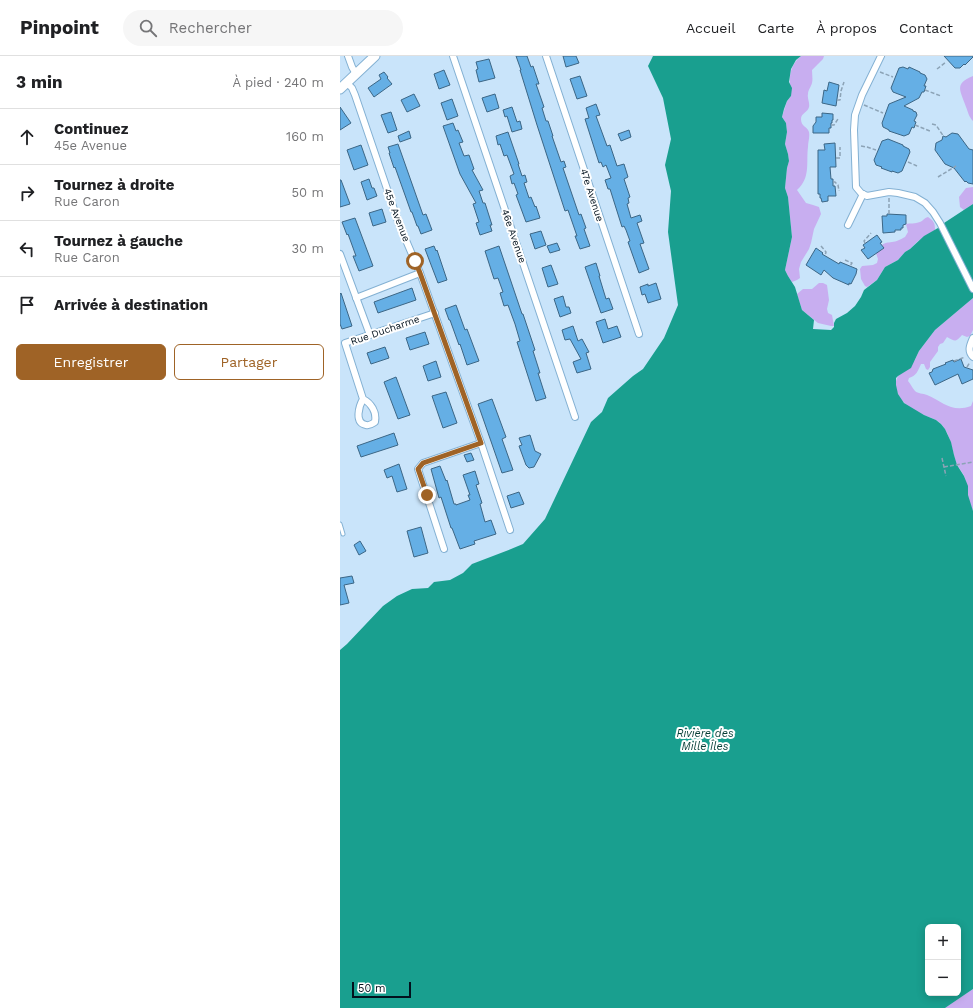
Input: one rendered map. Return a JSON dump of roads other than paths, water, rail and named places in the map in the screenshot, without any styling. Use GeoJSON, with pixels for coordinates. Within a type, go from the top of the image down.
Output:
{"type":"FeatureCollection","features":[{"type":"Feature","properties":{"kind":"main road"},"geometry":{"type":"LineString","coordinates":[[343,86],[376,56]]}},
{"type":"Feature","properties":{"kind":"street"},"geometry":{"type":"LineString","coordinates":[[348,56],[352,68],[356,74]]}},
{"type":"Feature","properties":{"kind":"street","name":"46e Avenue"},"geometry":{"type":"LineString","coordinates":[[453,56],[575,417]]}},
{"type":"Feature","properties":{"kind":"street","name":"47e Avenue"},"geometry":{"type":"LineString","coordinates":[[546,56],[639,334]]}},
{"type":"Feature","properties":{"kind":"street"},"geometry":{"type":"LineString","coordinates":[[881,56],[859,100],[855,116],[854,130],[857,189],[862,194],[867,196],[884,192],[894,192],[922,200],[940,223],[973,289]]}},
{"type":"Feature","properties":{"kind":"street","name":"45e Avenue"},"geometry":{"type":"LineString","coordinates":[[343,86],[352,88],[355,95],[399,224],[435,312],[510,530]]}},
{"type":"Feature","properties":{"kind":"street"},"geometry":{"type":"LineString","coordinates":[[848,225],[862,194]]}},
{"type":"Feature","properties":{"kind":"street"},"geometry":{"type":"LineString","coordinates":[[340,254],[370,335]]}},
{"type":"Feature","properties":{"kind":"street"},"geometry":{"type":"LineString","coordinates":[[356,298],[420,273]]}},
{"type":"Feature","properties":{"kind":"street","name":"Rue Ducharme"},"geometry":{"type":"LineString","coordinates":[[363,399],[343,344],[435,312]]}},
{"type":"Feature","properties":{"kind":"street"},"geometry":{"type":"LineString","coordinates":[[970,357],[969,349],[973,338]]}},
{"type":"Feature","properties":{"kind":"street"},"geometry":{"type":"LineString","coordinates":[[444,549],[418,469],[423,463],[481,443]]}},
{"type":"Feature","properties":{"kind":"lane"},"geometry":{"type":"LineString","coordinates":[[340,524],[343,534]]}},
{"type":"Feature","properties":{"kind":"water","name":"Rivière des Mille Îles"},"geometry":{"type":"Polygon","coordinates":[[[653,56],[801,56],[796,60],[791,69],[789,82],[792,88],[791,96],[787,101],[782,117],[786,123],[787,132],[785,144],[789,161],[785,188],[788,197],[792,237],[785,270],[795,287],[802,310],[814,320],[813,329],[831,330],[834,327],[836,319],[847,313],[855,306],[864,290],[877,280],[885,267],[898,260],[924,236],[973,204],[973,298],[935,330],[919,351],[911,368],[896,378],[896,385],[898,394],[904,403],[924,415],[936,420],[945,429],[951,442],[957,465],[968,486],[968,495],[973,511],[973,989],[945,1008],[340,1008],[340,650],[383,606],[397,596],[412,589],[428,588],[434,582],[450,580],[463,573],[472,564],[523,544],[545,519],[591,422],[602,412],[608,398],[643,369],[664,338],[678,305],[668,232],[671,191],[665,165],[671,139],[663,98],[648,66],[653,56]]]}}]}
